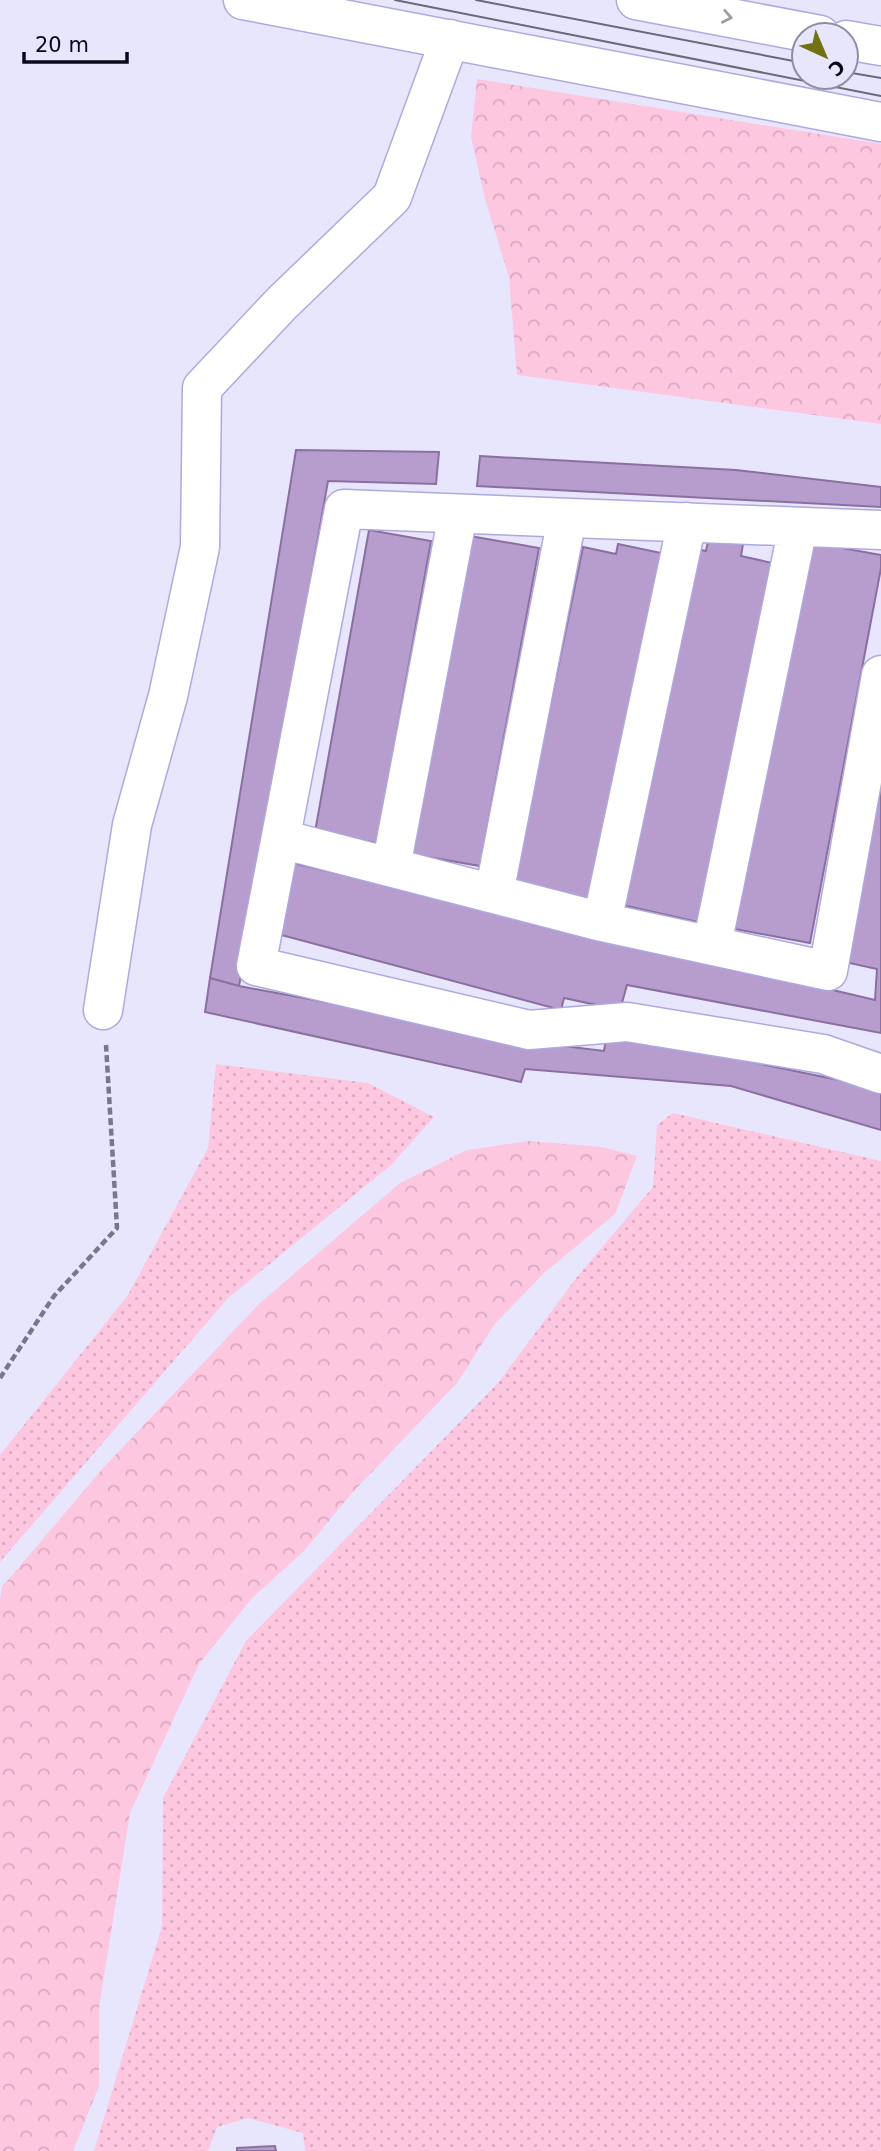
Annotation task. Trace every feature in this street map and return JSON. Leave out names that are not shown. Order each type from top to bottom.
[{"type":"street","points":[[243,0],[881,122]]},
{"type":"street","points":[[636,0],[790,29]]},
{"type":"street","points":[[103,1010],[132,825],[168,696],[200,547],[202,388],[281,304],[392,197],[450,39]]},
{"type":"street","points":[[860,43],[881,47]]},
{"type":"street","points":[[881,530],[344,509],[256,966],[529,1030],[627,1022],[823,1054],[881,1074]]},
{"type":"street","points":[[391,867],[458,514]]},
{"type":"street","points":[[494,894],[567,518]]},
{"type":"street","points":[[602,922],[687,522]]},
{"type":"street","points":[[712,946],[798,527]]},
{"type":"street","points":[[281,839],[602,922],[828,971],[881,675]]},
{"type":"path","points":[[0,1378],[54,1296],[117,1228],[103,1010]]},
{"type":"green space","points":[[477,79],[881,144],[881,424],[517,375],[509,277],[485,199],[471,137]]},
{"type":"green space","points":[[216,1064],[368,1083],[434,1117],[391,1165],[228,1298],[0,1562],[0,1455],[128,1295],[208,1148]]},
{"type":"green space","points":[[673,1113],[881,1161],[881,2151],[305,2151],[303,2133],[248,2118],[217,2127],[208,2151],[94,2151],[162,1926],[163,1798],[246,1641],[498,1383],[577,1277],[653,1187],[657,1125]]},
{"type":"green space","points":[[529,1141],[602,1147],[637,1156],[615,1214],[543,1274],[494,1325],[457,1383],[352,1493],[303,1552],[252,1598],[199,1664],[130,1813],[99,2008],[99,2086],[73,2151],[0,2151],[2,1587],[104,1467],[260,1303],[400,1183],[467,1150]]},
{"type":"building","points":[[296,450],[439,452],[436,484],[328,481],[239,986],[210,978]]},
{"type":"building","points":[[480,456],[736,470],[881,487],[881,507],[477,486]]},
{"type":"building","points":[[369,530],[431,541],[377,843],[315,832]]},
{"type":"building","points":[[470,536],[539,548],[480,866],[411,854]]},
{"type":"building","points":[[709,536],[743,544],[741,556],[777,564],[698,922],[618,904],[696,549],[706,551]]},
{"type":"building","points":[[809,542],[881,555],[881,568],[810,943],[735,929]]},
{"type":"building","points":[[618,544],[661,553],[589,901],[513,886],[583,547],[616,554]]},
{"type":"building","points":[[881,762],[881,1033],[627,985],[620,1010],[564,998],[561,1010],[274,933],[289,862],[875,1000],[877,969],[845,962]]},
{"type":"building","points":[[210,978],[239,986],[555,1045],[604,1051],[607,1032],[848,1082],[881,1093],[881,1130],[731,1086],[525,1069],[521,1082],[205,1012]]},
{"type":"building","points":[[275,2146],[276,2151],[237,2151],[237,2148]]},
{"type":"tram line","points":[[395,0],[881,96]]},
{"type":"tram line","points":[[476,0],[790,60]]},
{"type":"tram line","points":[[860,74],[881,78]]}]
